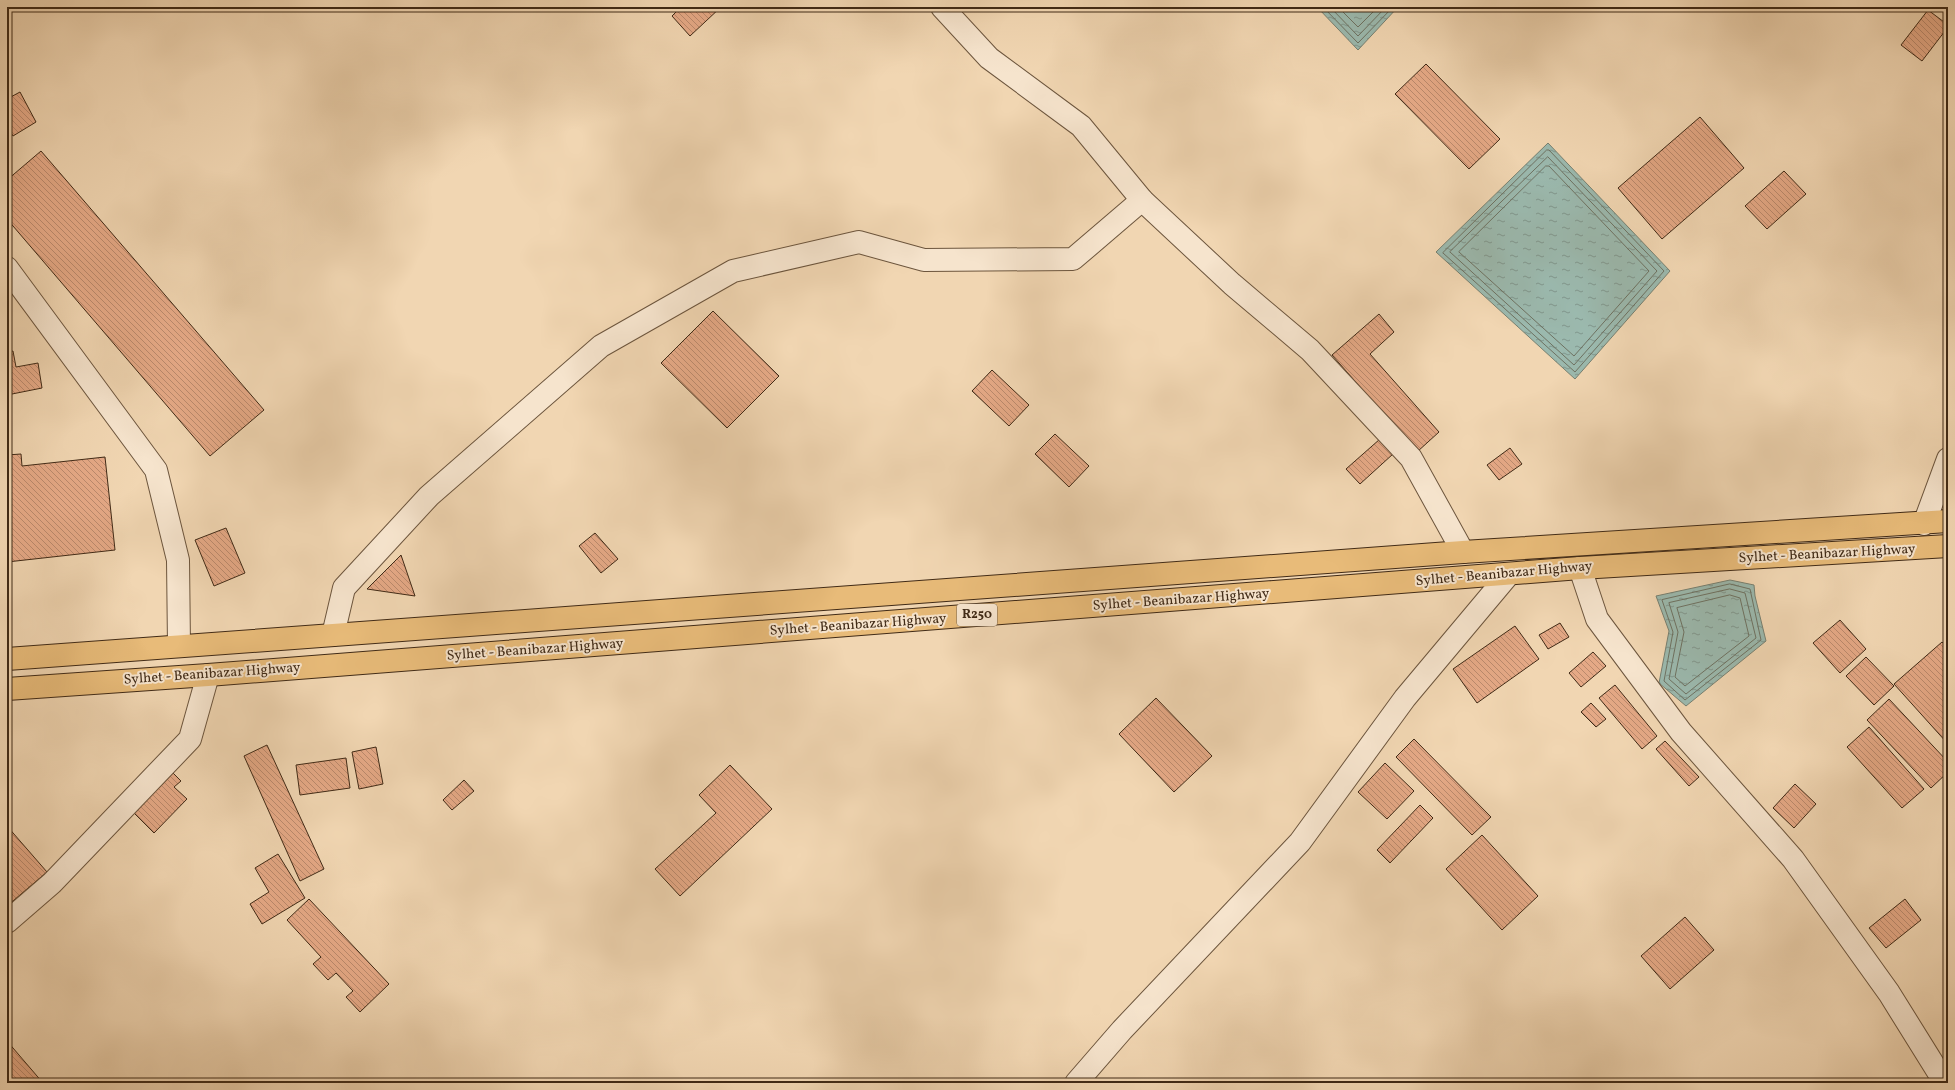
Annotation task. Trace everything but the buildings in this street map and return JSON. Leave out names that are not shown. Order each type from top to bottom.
[{"type":"main road","name":"Sylhet - Beanibazar Highway","points":[[7,659],[1463,552],[1924,524],[1948,521]]},
{"type":"main road","name":"Sylhet - Beanibazar Highway","points":[[7,689],[208,675],[1580,568],[1948,546]]},
{"type":"street","points":[[942,7],[989,58],[1081,126],[1142,200],[1232,284],[1310,350],[1412,458],[1463,552]]},
{"type":"street","points":[[333,635],[344,588],[429,496],[601,346],[733,271],[859,242],[924,260],[1073,259],[1142,200]]},
{"type":"street","points":[[7,268],[156,470],[178,560],[179,646]]},
{"type":"street","points":[[1924,524],[1948,459]]},
{"type":"street","points":[[1580,568],[1597,619],[1681,732],[1793,859],[1889,993],[1944,1083]]},
{"type":"street","points":[[1076,1083],[1122,1030],[1300,842],[1405,698],[1509,574]]},
{"type":"street","points":[[7,922],[52,883],[190,739],[208,675]]},
{"type":"water","points":[[1317,7],[1398,7],[1358,50]]},
{"type":"water","points":[[1548,143],[1670,271],[1575,379],[1436,252]]},
{"type":"water","points":[[1730,580],[1754,585],[1755,596],[1766,641],[1686,706],[1659,683],[1669,631],[1656,596]]}]
